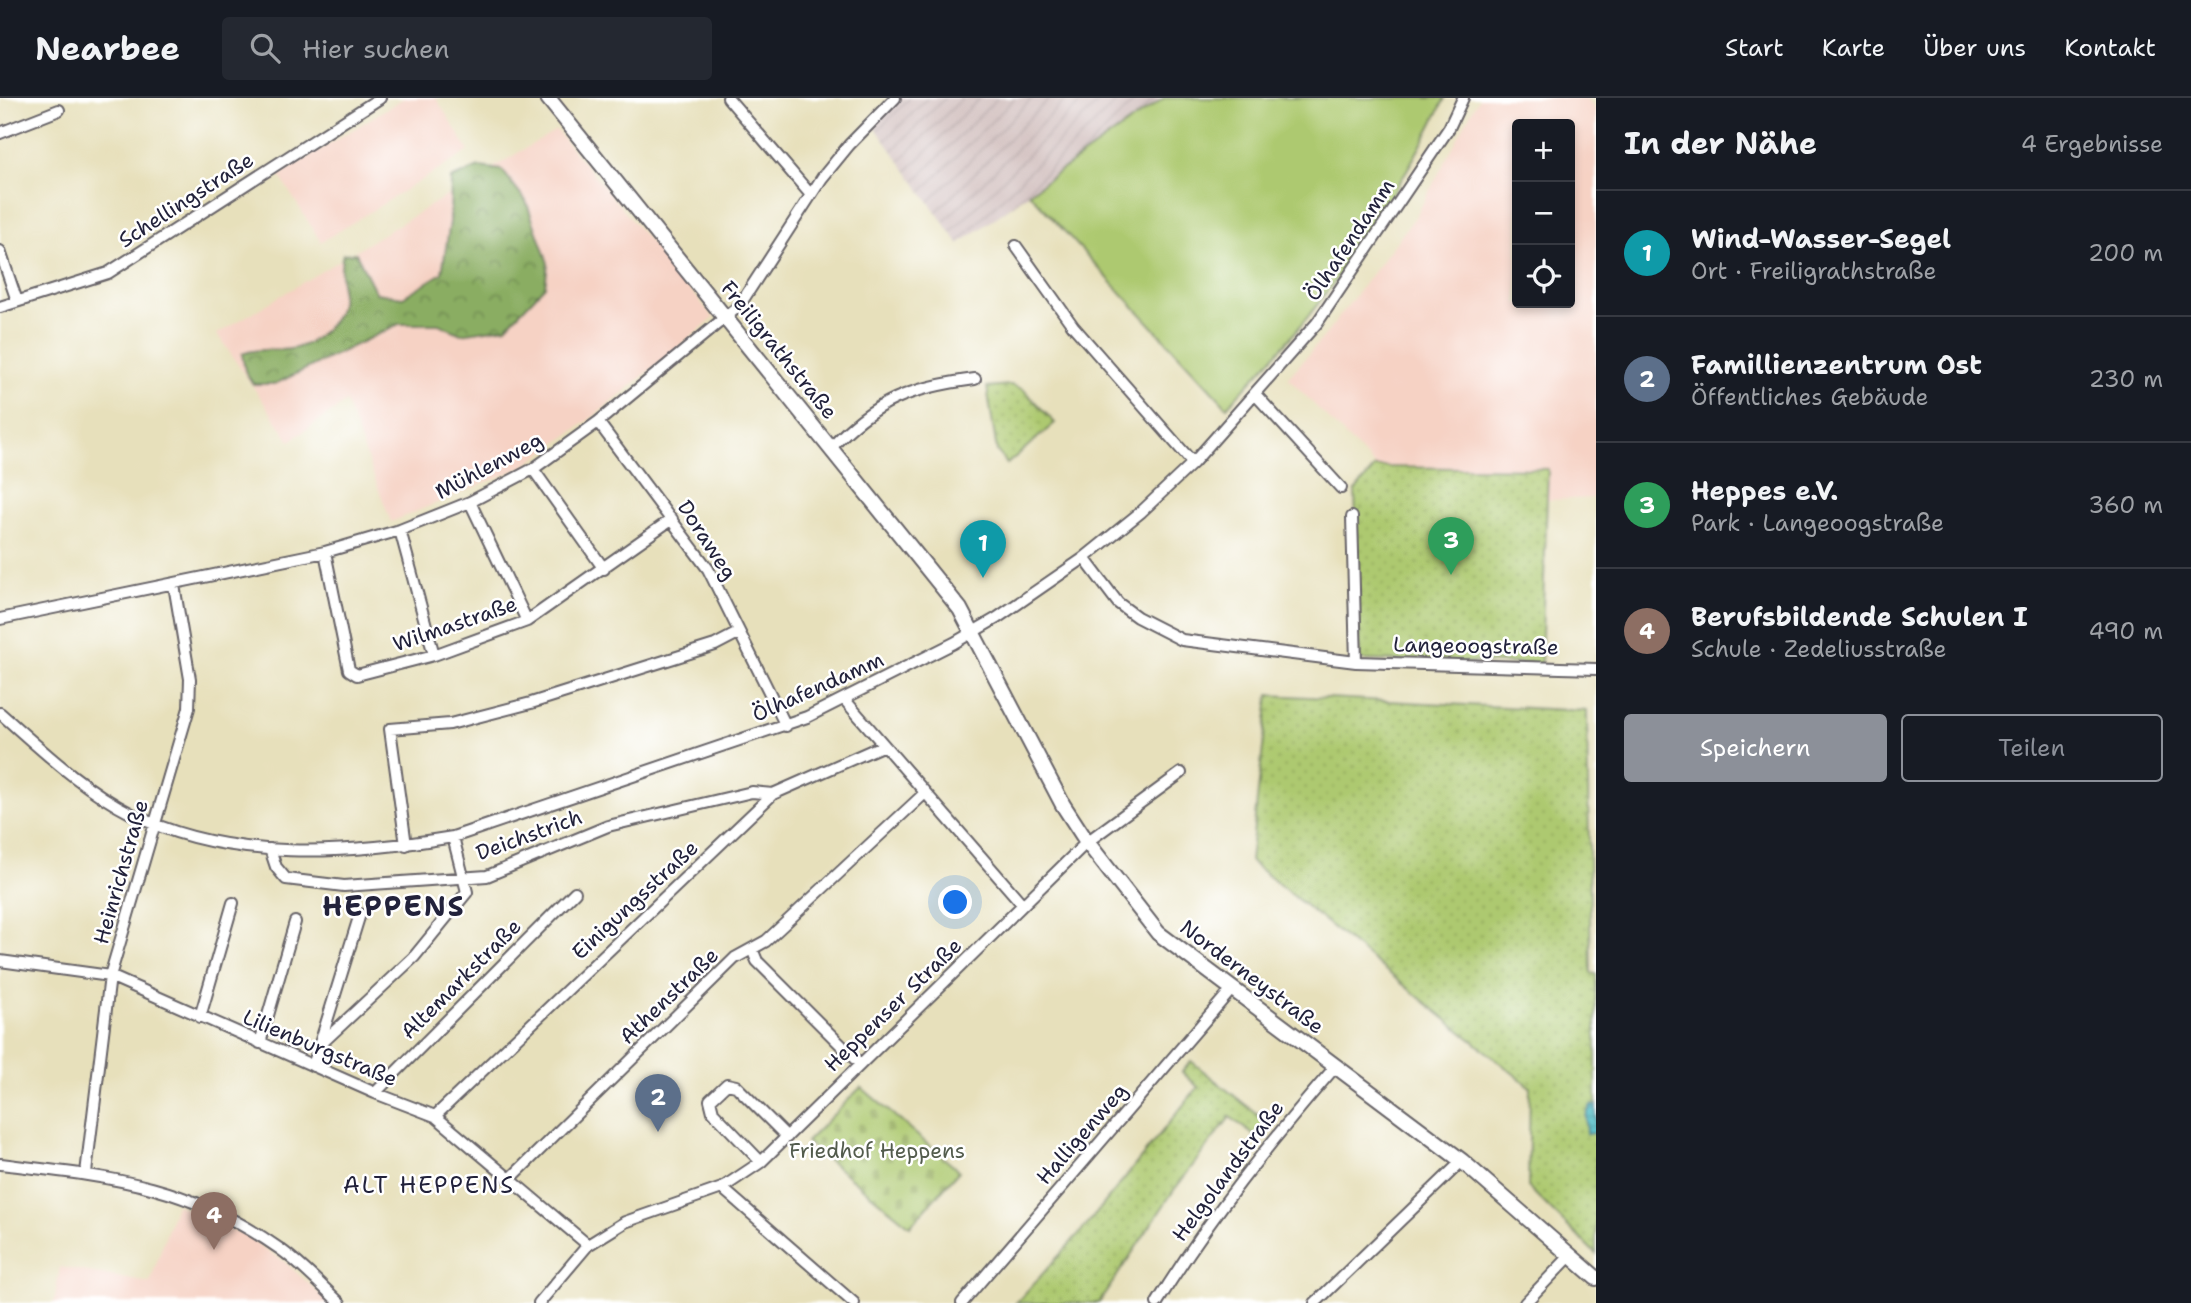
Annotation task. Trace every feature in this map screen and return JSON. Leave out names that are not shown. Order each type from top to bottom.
[{"type":"street","name":"Schellingstraße","points":[[0,307],[108,273],[380,98]]},
{"type":"street","name":"Freiligrathstraße","points":[[548,98],[831,448],[974,631]]},
{"type":"street","points":[[728,98],[811,195]]},
{"type":"street","name":"Mühlenweg","points":[[0,619],[325,552],[400,530],[470,502],[533,469],[598,422],[738,306],[811,195],[849,145],[895,98]]},
{"type":"street","name":"Ölhafendamm","points":[[0,713],[94,791],[132,814],[156,824],[230,844],[270,849],[407,845],[453,837],[786,726],[974,631],[1084,558],[1141,512],[1193,463],[1317,324],[1449,128],[1463,98]]},
{"type":"street","points":[[0,133],[59,110]]},
{"type":"street","points":[[1016,246],[1073,326],[1193,463]]},
{"type":"street","points":[[0,251],[17,301]]},
{"type":"street","points":[[831,448],[853,425],[879,405],[928,385],[975,379]]},
{"type":"street","points":[[1255,394],[1341,488]]},
{"type":"street","name":"Doraweg","points":[[598,422],[708,569],[786,726]]},
{"type":"street","points":[[533,469],[604,569]]},
{"type":"street","points":[[470,502],[527,621]]},
{"type":"street","points":[[1352,517],[1356,662]]},
{"type":"street","name":"Wilmastraße","points":[[325,552],[349,670],[357,675],[434,655],[527,621],[672,519]]},
{"type":"street","points":[[400,530],[434,655]]},
{"type":"street","name":"Langeoogstraße","points":[[1084,558],[1118,603],[1137,617],[1182,639],[1356,662],[1596,669]]},
{"type":"street","name":"Heinrichstraße","points":[[86,1173],[110,976],[189,708],[190,679],[174,584]]},
{"type":"street","name":"Norderneystraße","points":[[974,631],[1040,764],[1087,842],[1158,933],[1462,1161],[1596,1278]]},
{"type":"street","points":[[407,845],[390,729],[450,724],[531,703],[715,645],[738,633]]},
{"type":"street","points":[[844,699],[1023,905]]},
{"type":"street","name":"Einigungsstraße","points":[[435,1116],[774,794],[884,745]]},
{"type":"street","name":"Heppenser Straße","points":[[539,1303],[588,1245],[625,1222],[723,1188],[761,1162],[1087,842],[1181,773]]},
{"type":"street","name":"Deichstrich","points":[[270,849],[276,867],[286,879],[344,886],[487,876],[608,826],[752,792],[774,794]]},
{"type":"street","name":"Athenstraße","points":[[510,1179],[735,958],[766,941],[925,793]]},
{"type":"street","points":[[322,1043],[414,957],[467,892],[453,837]]},
{"type":"street","name":"Altemarkstraße","points":[[375,1093],[575,892]]},
{"type":"street","points":[[200,1017],[233,903]]},
{"type":"street","points":[[313,1066],[360,914]]},
{"type":"street","points":[[260,1043],[295,922]]},
{"type":"street","points":[[752,949],[757,961],[860,1064]]},
{"type":"street","name":"Lilienburgstraße","points":[[0,961],[110,976],[375,1093],[435,1116],[588,1245]]},
{"type":"street","name":"Halligenweg","points":[[961,1303],[1232,989]]},
{"type":"street","name":"Helgolandstraße","points":[[1157,1303],[1212,1218],[1269,1142],[1335,1067]]},
{"type":"street","points":[[761,1162],[713,1112],[710,1100],[727,1084],[736,1086],[787,1137]]},
{"type":"street","points":[[1315,1303],[1462,1161]]},
{"type":"street","points":[[0,1164],[86,1173],[156,1186],[195,1200],[281,1249],[340,1303]]},
{"type":"street","points":[[723,1188],[853,1303]]},
{"type":"street","points":[[1525,1303],[1571,1255]]},
{"type":"shaded area","points":[[404,98],[436,98],[469,151],[321,242],[279,175]]},
{"type":"shaded area","points":[[897,98],[1162,98],[959,244],[870,120]]},
{"type":"shaded area","points":[[1479,98],[1586,98],[1596,111],[1596,498],[1547,500],[1548,468],[1375,466],[1288,378],[1327,333],[1416,216]]},
{"type":"shaded area","points":[[556,130],[714,318],[593,417],[523,467],[391,522],[346,402],[290,441],[217,334]]},
{"type":"shaded area","points":[[176,1204],[248,1237],[286,1263],[330,1303],[54,1303],[60,1267],[150,1283]]},
{"type":"green space","points":[[1164,98],[1445,98],[1380,215],[1322,299],[1227,407],[1029,193]]},
{"type":"green space","points":[[479,167],[502,170],[526,201],[548,263],[545,286],[506,327],[461,334],[439,324],[399,324],[275,384],[253,384],[245,371],[242,354],[257,350],[296,348],[317,337],[335,317],[341,303],[343,254],[356,253],[376,293],[403,297],[442,273],[450,222],[451,179]]},
{"type":"green space","points":[[1011,385],[1023,389],[1055,423],[1007,464],[997,451],[987,387]]},
{"type":"green space","points":[[1375,467],[1548,469],[1541,664],[1360,660],[1355,491]]},
{"type":"green space","points":[[1269,695],[1587,711],[1591,973],[1596,974],[1596,1254],[1528,1187],[1530,1087],[1250,861]]},
{"type":"green space","points":[[1191,1061],[1268,1123],[1256,1137],[1230,1117],[1174,1190],[1099,1303],[1016,1303],[1086,1226],[1198,1087],[1182,1072]]},
{"type":"green space","name":"Friedhof Heppens","points":[[861,1087],[959,1171],[910,1226],[806,1142]]},
{"type":"water","points":[[1591,1105],[1596,1106],[1596,1133],[1587,1134],[1586,1116]]},
{"type":"place","name":"Heppes e.V.","points":[[1451,575]]},
{"type":"place","name":"Wind-Wasser-Segel","points":[[983,578]]},
{"type":"place","name":"Famillienzentrum Ost","points":[[658,1132]]},
{"type":"place","name":"Berufsbildende Schulen I","points":[[214,1250]]},
{"type":"district","name":"HEPPENS","points":[[394,906]]},
{"type":"district","name":"ALT HEPPENS","points":[[429,1185]]}]
